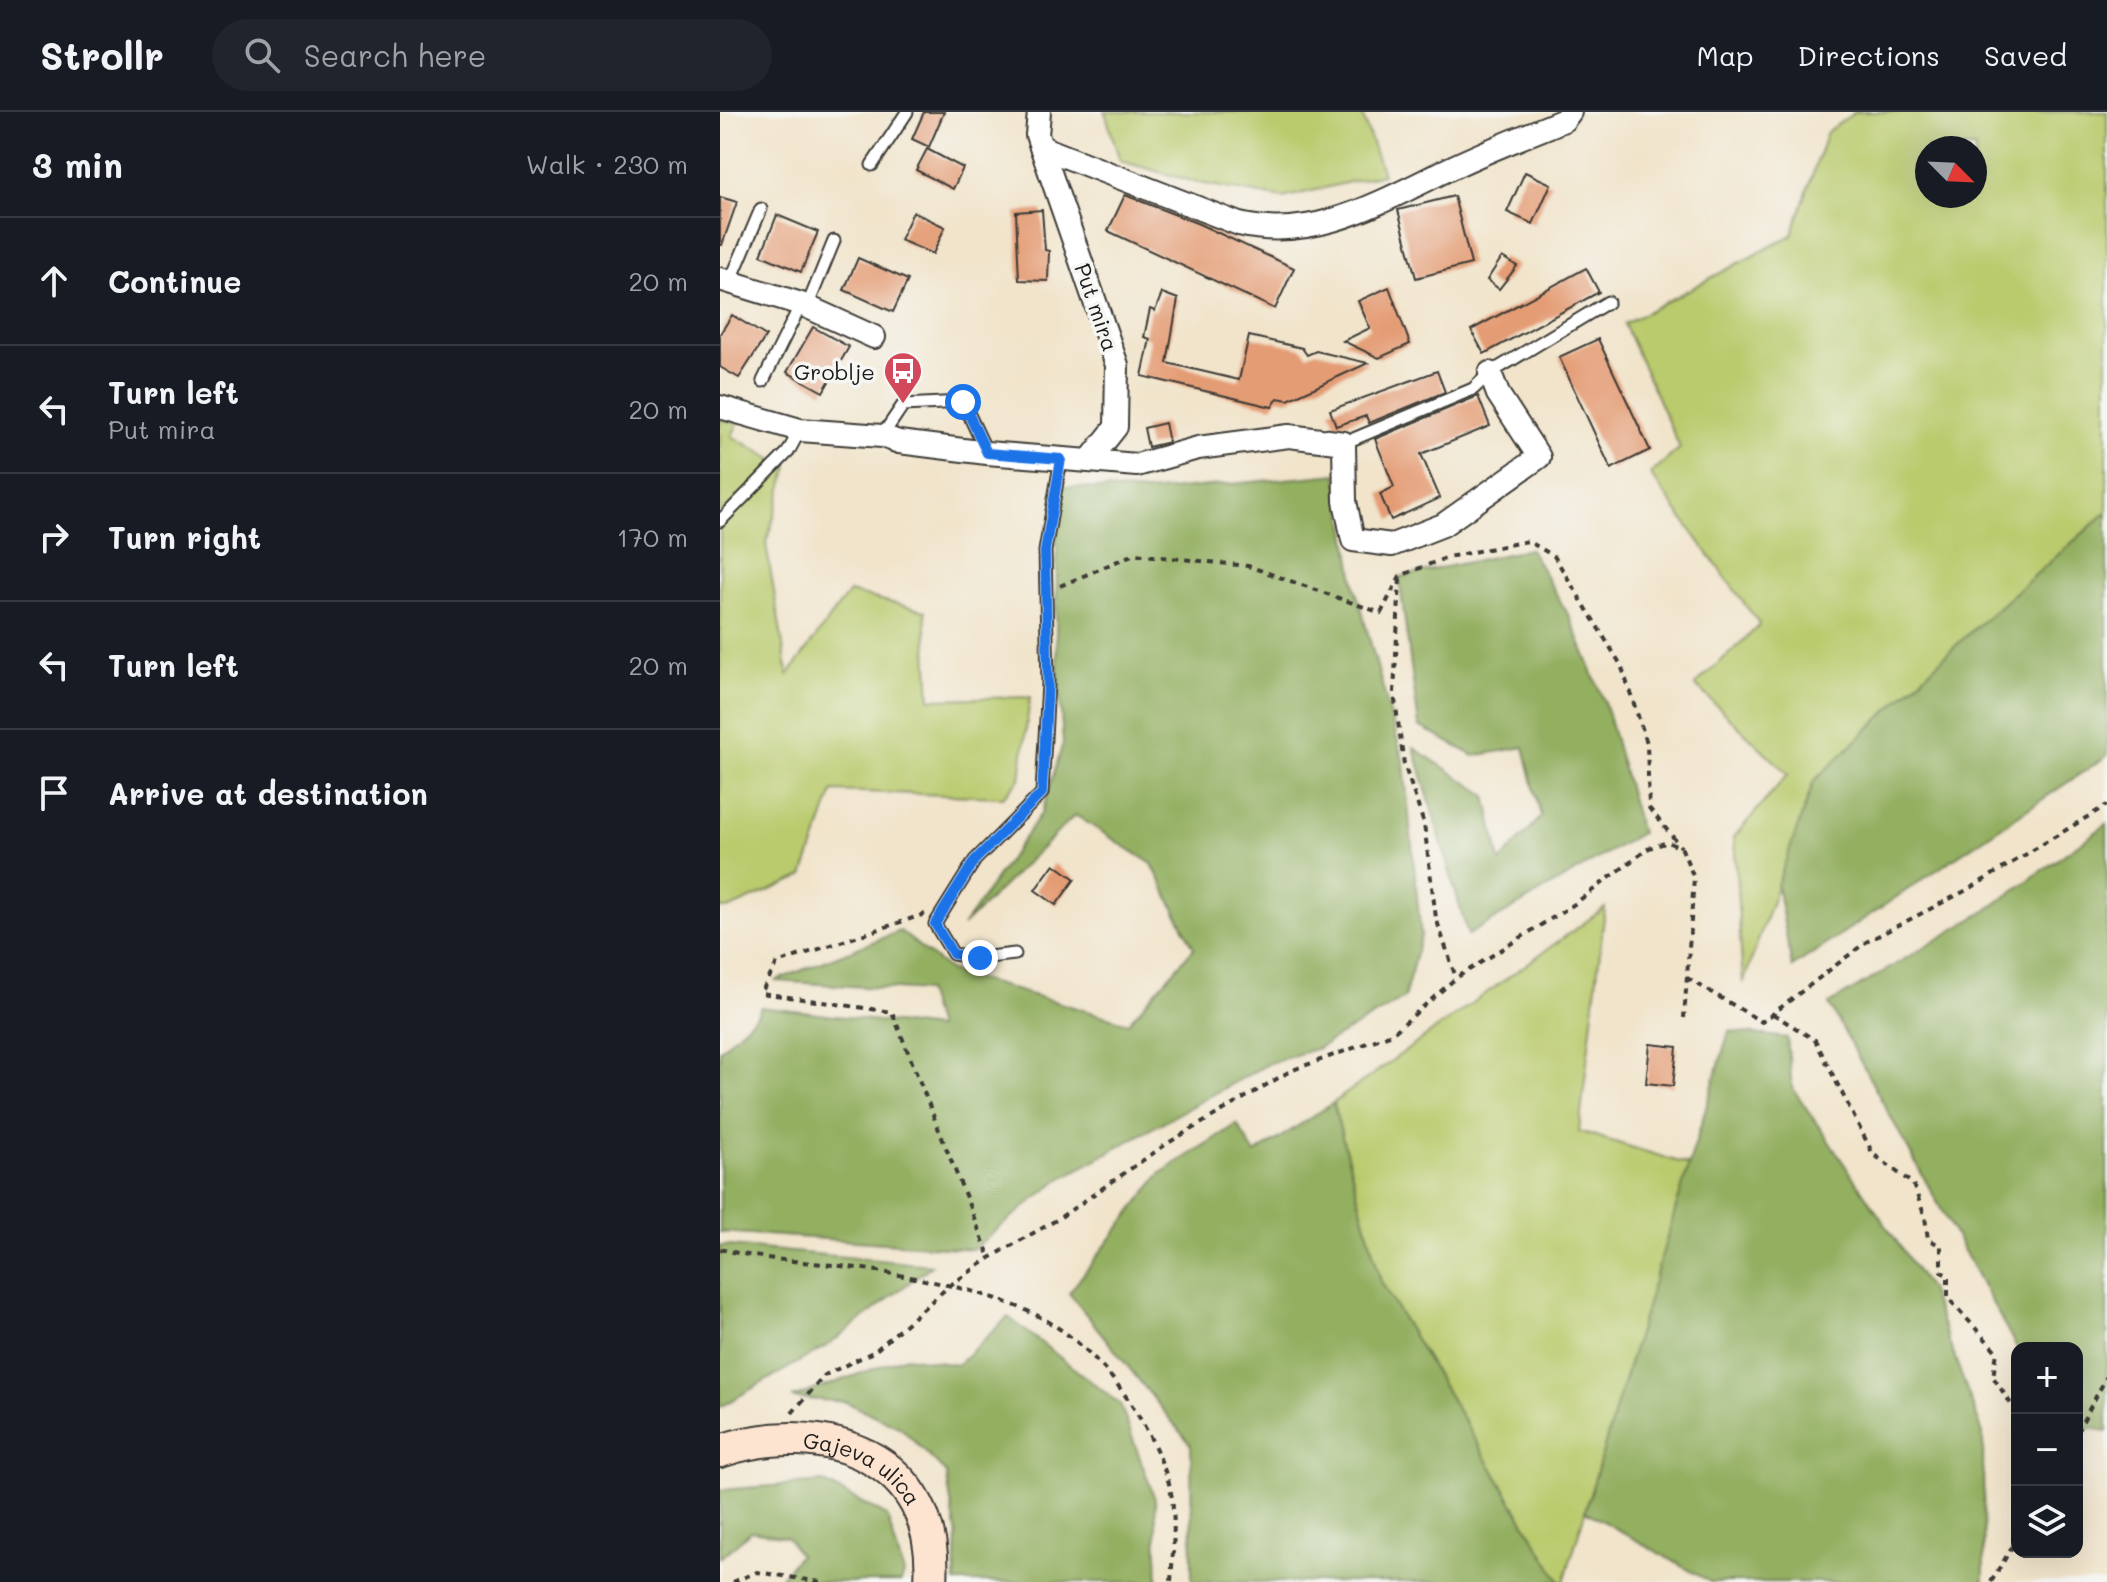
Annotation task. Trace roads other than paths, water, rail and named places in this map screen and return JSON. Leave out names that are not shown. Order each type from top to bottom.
[{"type":"main road","name":"Gajeva ulica","points":[[720,1451],[767,1442],[815,1440],[847,1446],[880,1461],[909,1488],[927,1525],[932,1558],[931,1582]]},
{"type":"street","name":"Put mira","points":[[1039,112],[1037,135],[1117,365],[1116,427],[1089,461]]},
{"type":"street","points":[[1041,147],[1239,224],[1268,231],[1350,217],[1458,164],[1564,120],[1570,112]]},
{"type":"street","points":[[725,280],[804,305],[874,337]]},
{"type":"street","points":[[720,407],[800,430],[882,436],[899,442],[995,453],[1137,465],[1198,448],[1289,436],[1344,443],[1345,501],[1353,540],[1392,545],[1443,525],[1539,457],[1498,394],[1490,373]]},
{"type":"lane","points":[[872,165],[907,112]]},
{"type":"lane","points":[[725,280],[761,209]]},
{"type":"lane","points":[[763,381],[834,241]]},
{"type":"lane","points":[[1344,443],[1473,389],[1490,373],[1608,302]]},
{"type":"lane","points":[[882,436],[903,405],[963,402],[995,453]]},
{"type":"lane","points":[[720,521],[788,452],[800,430]]},
{"type":"lane","points":[[1015,954],[980,958],[953,954],[935,924],[975,860],[1042,793],[1048,683],[1045,551],[1061,459]]},
{"type":"place","name":"Groblje","points":[[903,405]]}]
